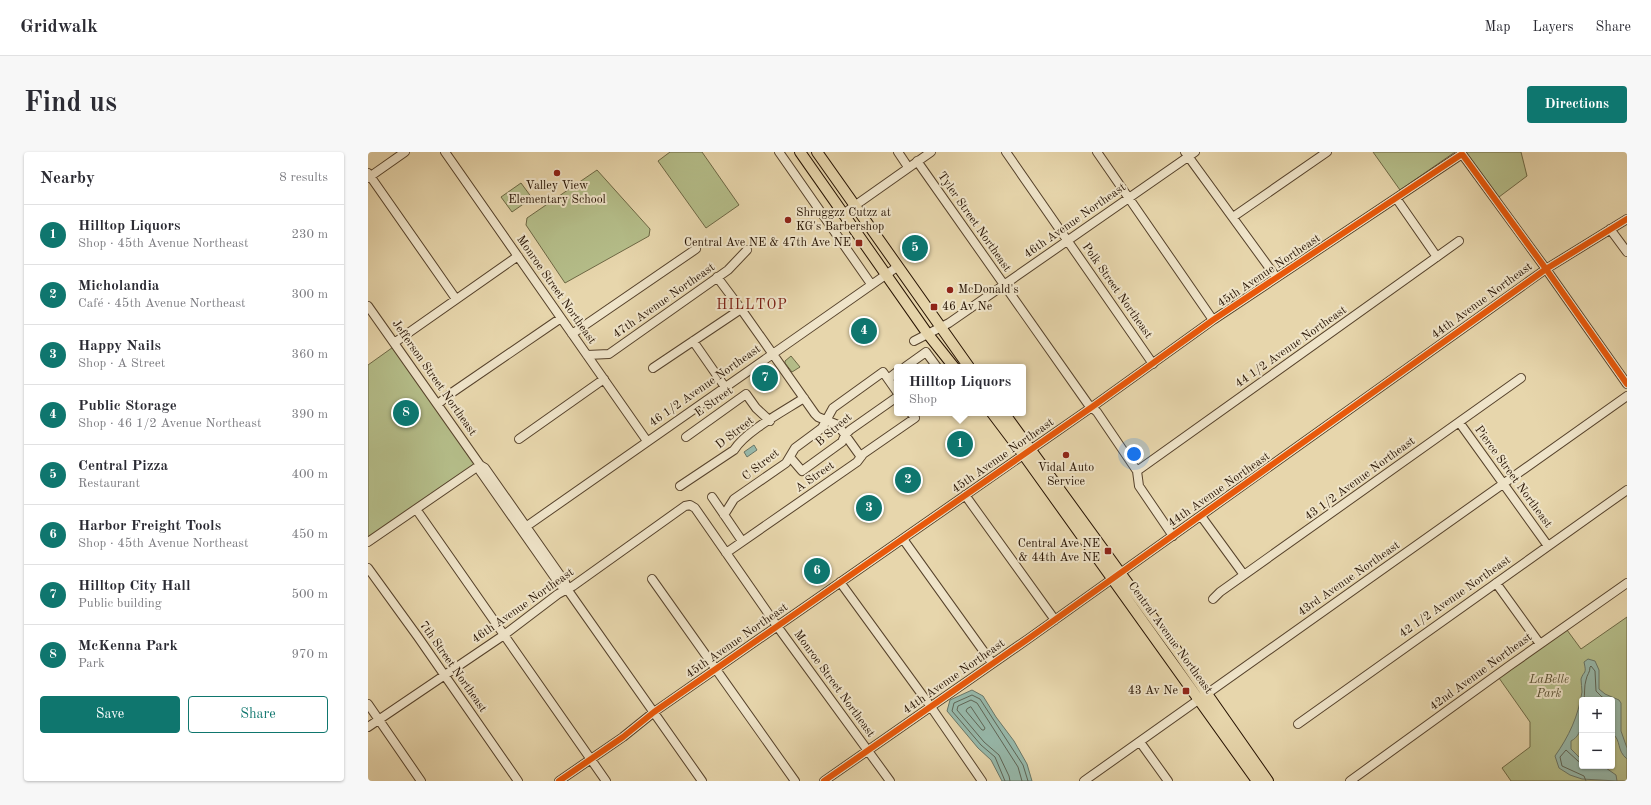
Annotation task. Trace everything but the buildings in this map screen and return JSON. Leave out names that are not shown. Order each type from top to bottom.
[{"type":"main road","points":[[800,152],[927,333],[952,364]]},
{"type":"main road","points":[[816,152],[967,364]]},
{"type":"main road","name":"Central Avenue Northeast","points":[[995,416],[1027,451],[1121,573],[1257,781]]},
{"type":"main road","name":"Central Avenue Northeast","points":[[1006,416],[1027,451],[1112,579],[1268,781]]},
{"type":"street","points":[[405,152],[369,176],[456,299]]},
{"type":"street","name":"Monroe Street Northeast","points":[[445,152],[647,441]]},
{"type":"street","points":[[779,152],[871,284]]},
{"type":"street","points":[[898,152],[908,167]]},
{"type":"street","points":[[843,214],[931,152]]},
{"type":"street","name":"Polk Street Northeast","points":[[1006,152],[1153,364]]},
{"type":"street","points":[[1097,152],[1213,320]]},
{"type":"street","points":[[1233,217],[1327,152]]},
{"type":"street","points":[[1189,154],[1276,277]]},
{"type":"street","name":"46th Avenue Northeast","points":[[914,341],[949,323],[1129,198],[1189,154]]},
{"type":"street","name":"45th Avenue Northeast","points":[[559,781],[623,737],[654,712],[1092,407],[1213,320],[1462,154],[1546,269]]},
{"type":"street","name":"Tyler Street Northeast","points":[[917,161],[1088,404],[1097,412],[1137,471]]},
{"type":"street","points":[[1396,198],[1437,257]]},
{"type":"street","name":"44th Avenue Northeast","points":[[824,781],[1055,620],[1546,269],[1627,219]]},
{"type":"street","points":[[1610,230],[1627,252]]},
{"type":"street","name":"44 1/2 Avenue Northeast","points":[[1137,471],[1459,241]]},
{"type":"street","points":[[572,334],[696,249]]},
{"type":"street","name":"47th Avenue Northeast","points":[[587,355],[609,354],[728,270],[747,250]]},
{"type":"street","points":[[394,343],[518,256]]},
{"type":"street","name":"46 1/2 Avenue Northeast","points":[[527,526],[897,267]]},
{"type":"street","points":[[1546,269],[1627,384]]},
{"type":"street","points":[[718,277],[818,417],[838,425],[861,457]]},
{"type":"street","name":"Jefferson Street Northeast","points":[[368,306],[480,465],[485,468],[527,526],[565,582],[567,589],[702,781]]},
{"type":"street","points":[[653,368],[741,308]]},
{"type":"street","points":[[438,404],[450,394],[561,318]]},
{"type":"street","points":[[693,341],[725,387]]},
{"type":"street","points":[[909,364],[926,352],[936,364]]},
{"type":"street","name":"C Street","points":[[724,515],[734,499],[786,464],[795,448],[822,428],[833,408],[883,372],[888,379]]},
{"type":"street","points":[[894,374],[888,379],[894,388]]},
{"type":"street","name":"43 1/2 Avenue Northeast","points":[[1213,599],[1220,592],[1521,378]]},
{"type":"street","points":[[519,439],[604,379]]},
{"type":"street","name":"E Street","points":[[686,436],[746,394],[756,408],[770,421]]},
{"type":"street","name":"43rd Avenue Northeast","points":[[1084,781],[1627,396]]},
{"type":"street","name":"D Street","points":[[680,486],[734,450],[748,435],[804,398]]},
{"type":"street","name":"B Street","points":[[790,457],[802,471],[842,442],[850,430],[894,399]]},
{"type":"street","name":"A Street","points":[[726,553],[857,462],[861,457],[913,416]]},
{"type":"street","name":"Pierce Street Northeast","points":[[1459,422],[1502,484],[1548,546]]},
{"type":"street","points":[[368,542],[480,465]]},
{"type":"street","name":"Jefferson Street Northeast","points":[[480,465],[480,471],[521,530],[560,585],[567,589]]},
{"type":"street","points":[[1137,471],[1139,486],[1173,536]]},
{"type":"street","name":"42 1/2 Avenue Northeast","points":[[1298,724],[1627,490]]},
{"type":"street","points":[[965,495],[1055,620]]},
{"type":"street","points":[[712,497],[742,541]]},
{"type":"street","name":"Monroe Street Northeast","points":[[690,505],[695,508],[777,626],[890,781]]},
{"type":"street","name":"46th Avenue Northeast","points":[[368,727],[504,635],[558,594],[685,506],[690,505]]},
{"type":"street","points":[[416,509],[606,781]]},
{"type":"street","points":[[1201,516],[1244,575]]},
{"type":"street","points":[[903,539],[992,663]]},
{"type":"street","name":"7th Street Northeast","points":[[368,568],[518,781]]},
{"type":"street","points":[[652,579],[795,781]]},
{"type":"street","points":[[840,582],[931,707],[982,781]]},
{"type":"street","points":[[1496,583],[1540,644]]},
{"type":"street","name":"42nd Avenue Northeast","points":[[1350,781],[1627,583]]},
{"type":"street","points":[[368,704],[421,781]]},
{"type":"street","points":[[1140,742],[1168,781]]},
{"type":"green space","points":[[670,152],[702,152],[739,205],[706,228],[658,161]]},
{"type":"green space","points":[[1373,152],[1455,152],[1400,190]]},
{"type":"green space","points":[[1466,152],[1521,152],[1527,176],[1499,197]]},
{"type":"green space","points":[[597,170],[650,229],[649,236],[565,283],[526,225],[527,218]]},
{"type":"green space","points":[[521,183],[532,198],[512,212],[501,197]]},
{"type":"green space","points":[[396,345],[480,462],[368,538],[368,365]]},
{"type":"green space","points":[[791,356],[800,367],[792,372],[785,363],[785,361]]},
{"type":"green space","name":"LaBelle Park","points":[[1627,617],[1627,781],[1511,781],[1502,768],[1530,747],[1530,722],[1499,678],[1567,630],[1581,649]]},
{"type":"water","points":[[754,445],[757,450],[747,457],[744,452]]},
{"type":"water","points":[[1588,659],[1595,661],[1599,670],[1599,689],[1612,697],[1581,697],[1581,679],[1585,671],[1584,662]]},
{"type":"water","points":[[972,690],[983,696],[996,717],[1014,741],[1027,764],[1032,781],[1002,781],[991,760],[978,748],[947,711],[950,700]]},
{"type":"water","points":[[1615,698],[1621,703],[1621,731],[1627,748],[1627,759],[1621,752],[1615,736]]},
{"type":"water","points":[[1579,704],[1579,734],[1571,741],[1571,749],[1579,757],[1579,769],[1607,769],[1616,775],[1617,781],[1582,779],[1570,775],[1559,768],[1555,756],[1569,734]]},
{"type":"cycle path","points":[[559,781],[623,737],[654,712],[1092,407],[1213,320],[1462,154],[1546,269],[1627,384]]},
{"type":"cycle path","points":[[824,781],[1028,639],[1546,269],[1627,219]]},
{"type":"place","name":"Valley View Elementary School","points":[[557,173]]},
{"type":"place","name":"Shruggzz Cutzz at KG's Barbershop","points":[[788,220]]},
{"type":"place","name":"Central Ave NE & 47th Ave NE","points":[[859,243]]},
{"type":"place","name":"Central Pizza","points":[[915,248]]},
{"type":"place","name":"McDonald's","points":[[950,290]]},
{"type":"place","name":"46 Av Ne","points":[[934,307]]},
{"type":"place","name":"Public Storage","points":[[864,331]]},
{"type":"place","name":"Hilltop City Hall","points":[[765,378]]},
{"type":"place","name":"McKenna Park","points":[[406,413]]},
{"type":"place","name":"Hilltop Liquors","points":[[960,444]]},
{"type":"place","name":"Vidal Auto Service","points":[[1066,455]]},
{"type":"place","name":"Micholandia","points":[[908,480]]},
{"type":"place","name":"Happy Nails","points":[[869,508]]},
{"type":"place","name":"Central Ave NE & 44th Ave NE","points":[[1108,551]]},
{"type":"place","name":"Harbor Freight Tools","points":[[817,571]]},
{"type":"place","name":"43 Av Ne","points":[[1186,691]]},
{"type":"district","name":"HILLTOP","points":[[752,305]]}]
